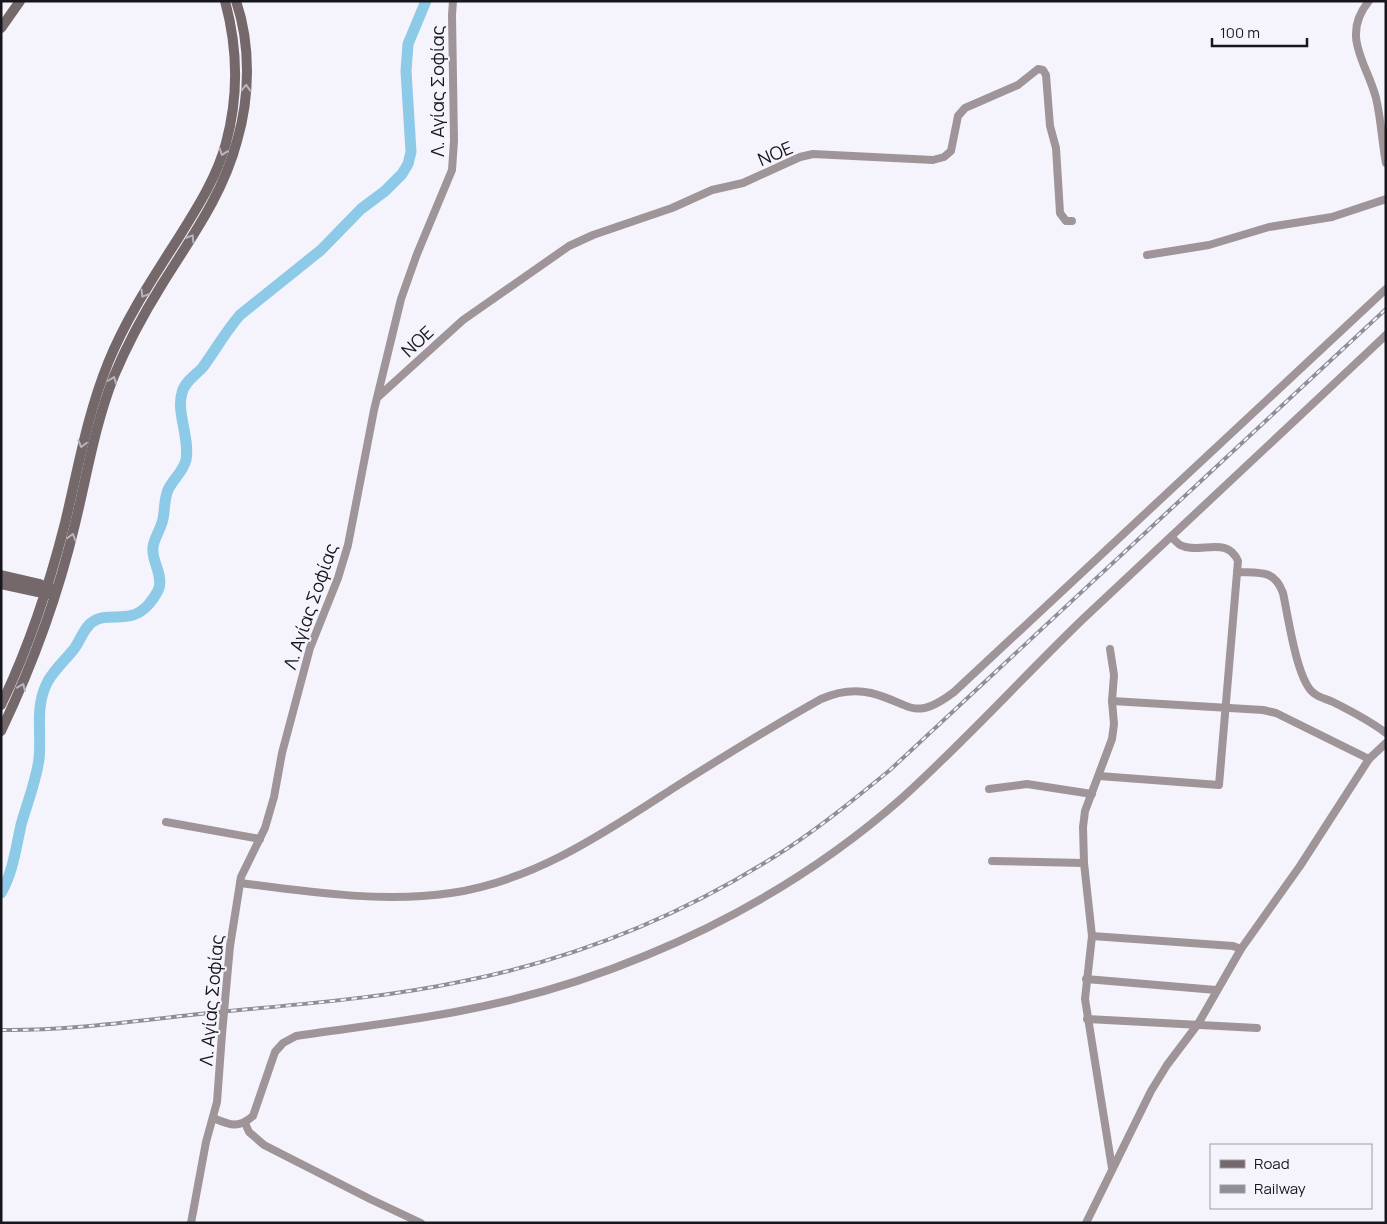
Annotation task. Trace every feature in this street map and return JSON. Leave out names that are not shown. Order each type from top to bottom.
[{"type":"street","points":[[1,28],[20,1]]},
{"type":"street","points":[[1,705],[39,613],[53,568],[85,433],[108,362],[137,305],[204,196],[225,146],[234,102],[236,74],[234,40],[225,1]]},
{"type":"street","points":[[1,731],[26,677],[54,602],[75,524],[96,433],[114,378],[139,324],[213,203],[233,154],[243,118],[246,76],[245,45],[236,1]]},
{"type":"street","name":"Λ. Αγίας Σοφίας","points":[[192,1223],[206,1142],[217,1102],[230,946],[241,877],[265,828],[274,797],[282,753],[310,648],[338,578],[348,545],[374,410],[401,299],[417,254],[452,170],[454,141],[453,1]]},
{"type":"street","points":[[1369,1],[1356,24],[1356,39],[1358,53],[1376,98],[1386,163]]},
{"type":"street","name":"NOE","points":[[378,397],[463,320],[570,246],[592,235],[672,208],[712,190],[743,183],[813,154],[904,160],[939,159],[951,151],[958,116],[965,108],[1018,85],[1038,69],[1043,70],[1046,75],[1050,126],[1056,148],[1060,213],[1066,221],[1072,221]]},
{"type":"street","points":[[1147,256],[1209,245],[1269,228],[1332,217],[1386,199]]},
{"type":"street","points":[[240,883],[383,897],[432,895],[474,888],[515,876],[555,860],[605,832],[807,706],[827,696],[858,691],[880,696],[918,709],[941,702],[954,692],[1386,289]]},
{"type":"street","points":[[213,1118],[235,1125],[245,1123],[253,1116],[275,1052],[283,1042],[296,1036],[457,1012],[529,995],[585,979],[648,955],[737,913],[813,867],[854,837],[924,778],[1082,620],[1386,335]]},
{"type":"street","points":[[1099,776],[1219,785],[1224,708],[1238,561],[1235,554],[1226,549],[1212,546],[1192,548],[1180,545],[1171,537]]},
{"type":"street","points":[[1,584],[26,585],[53,568]]},
{"type":"street","points":[[1238,572],[1267,574],[1279,583],[1283,593],[1302,678],[1309,689],[1315,695],[1357,715],[1386,733]]},
{"type":"street","points":[[1,575],[38,592],[59,584]]},
{"type":"street","points":[[26,585],[36,602],[39,613]]},
{"type":"street","points":[[46,590],[54,602]]},
{"type":"street","points":[[1110,649],[1114,675],[1112,701],[1114,724],[1112,739],[1085,811],[1083,827],[1084,863],[1092,936],[1085,1000],[1112,1168]]},
{"type":"street","points":[[1112,701],[1276,713],[1369,758]]},
{"type":"street","points":[[1086,1223],[1151,1091],[1167,1065],[1198,1024],[1241,949],[1300,866],[1369,758],[1386,743]]},
{"type":"street","points":[[990,789],[1027,784],[1092,794]]},
{"type":"street","points":[[166,822],[260,839]]},
{"type":"street","points":[[992,861],[1084,863]]},
{"type":"street","points":[[1092,936],[1233,946],[1241,949]]},
{"type":"street","points":[[1086,979],[1216,990]]},
{"type":"street","points":[[1088,1019],[1257,1028]]},
{"type":"street","points":[[245,1123],[249,1132],[264,1145],[421,1223]]},
{"type":"waterway","points":[[1,893],[11,868],[21,825],[36,776],[40,749],[39,720],[41,700],[48,681],[74,649],[91,623],[105,617],[134,615],[142,611],[159,588],[160,583],[153,547],[162,523],[168,490],[183,468],[186,460],[187,452],[181,408],[182,393],[185,385],[203,367],[240,315],[321,250],[361,209],[385,191],[402,174],[408,164],[411,152],[406,71],[408,44],[426,1]]},
{"type":"railway","points":[[1,1030],[56,1029],[110,1024],[342,1000],[434,987],[507,971],[591,946],[632,930],[712,893],[788,848],[890,770],[1386,309]]}]
